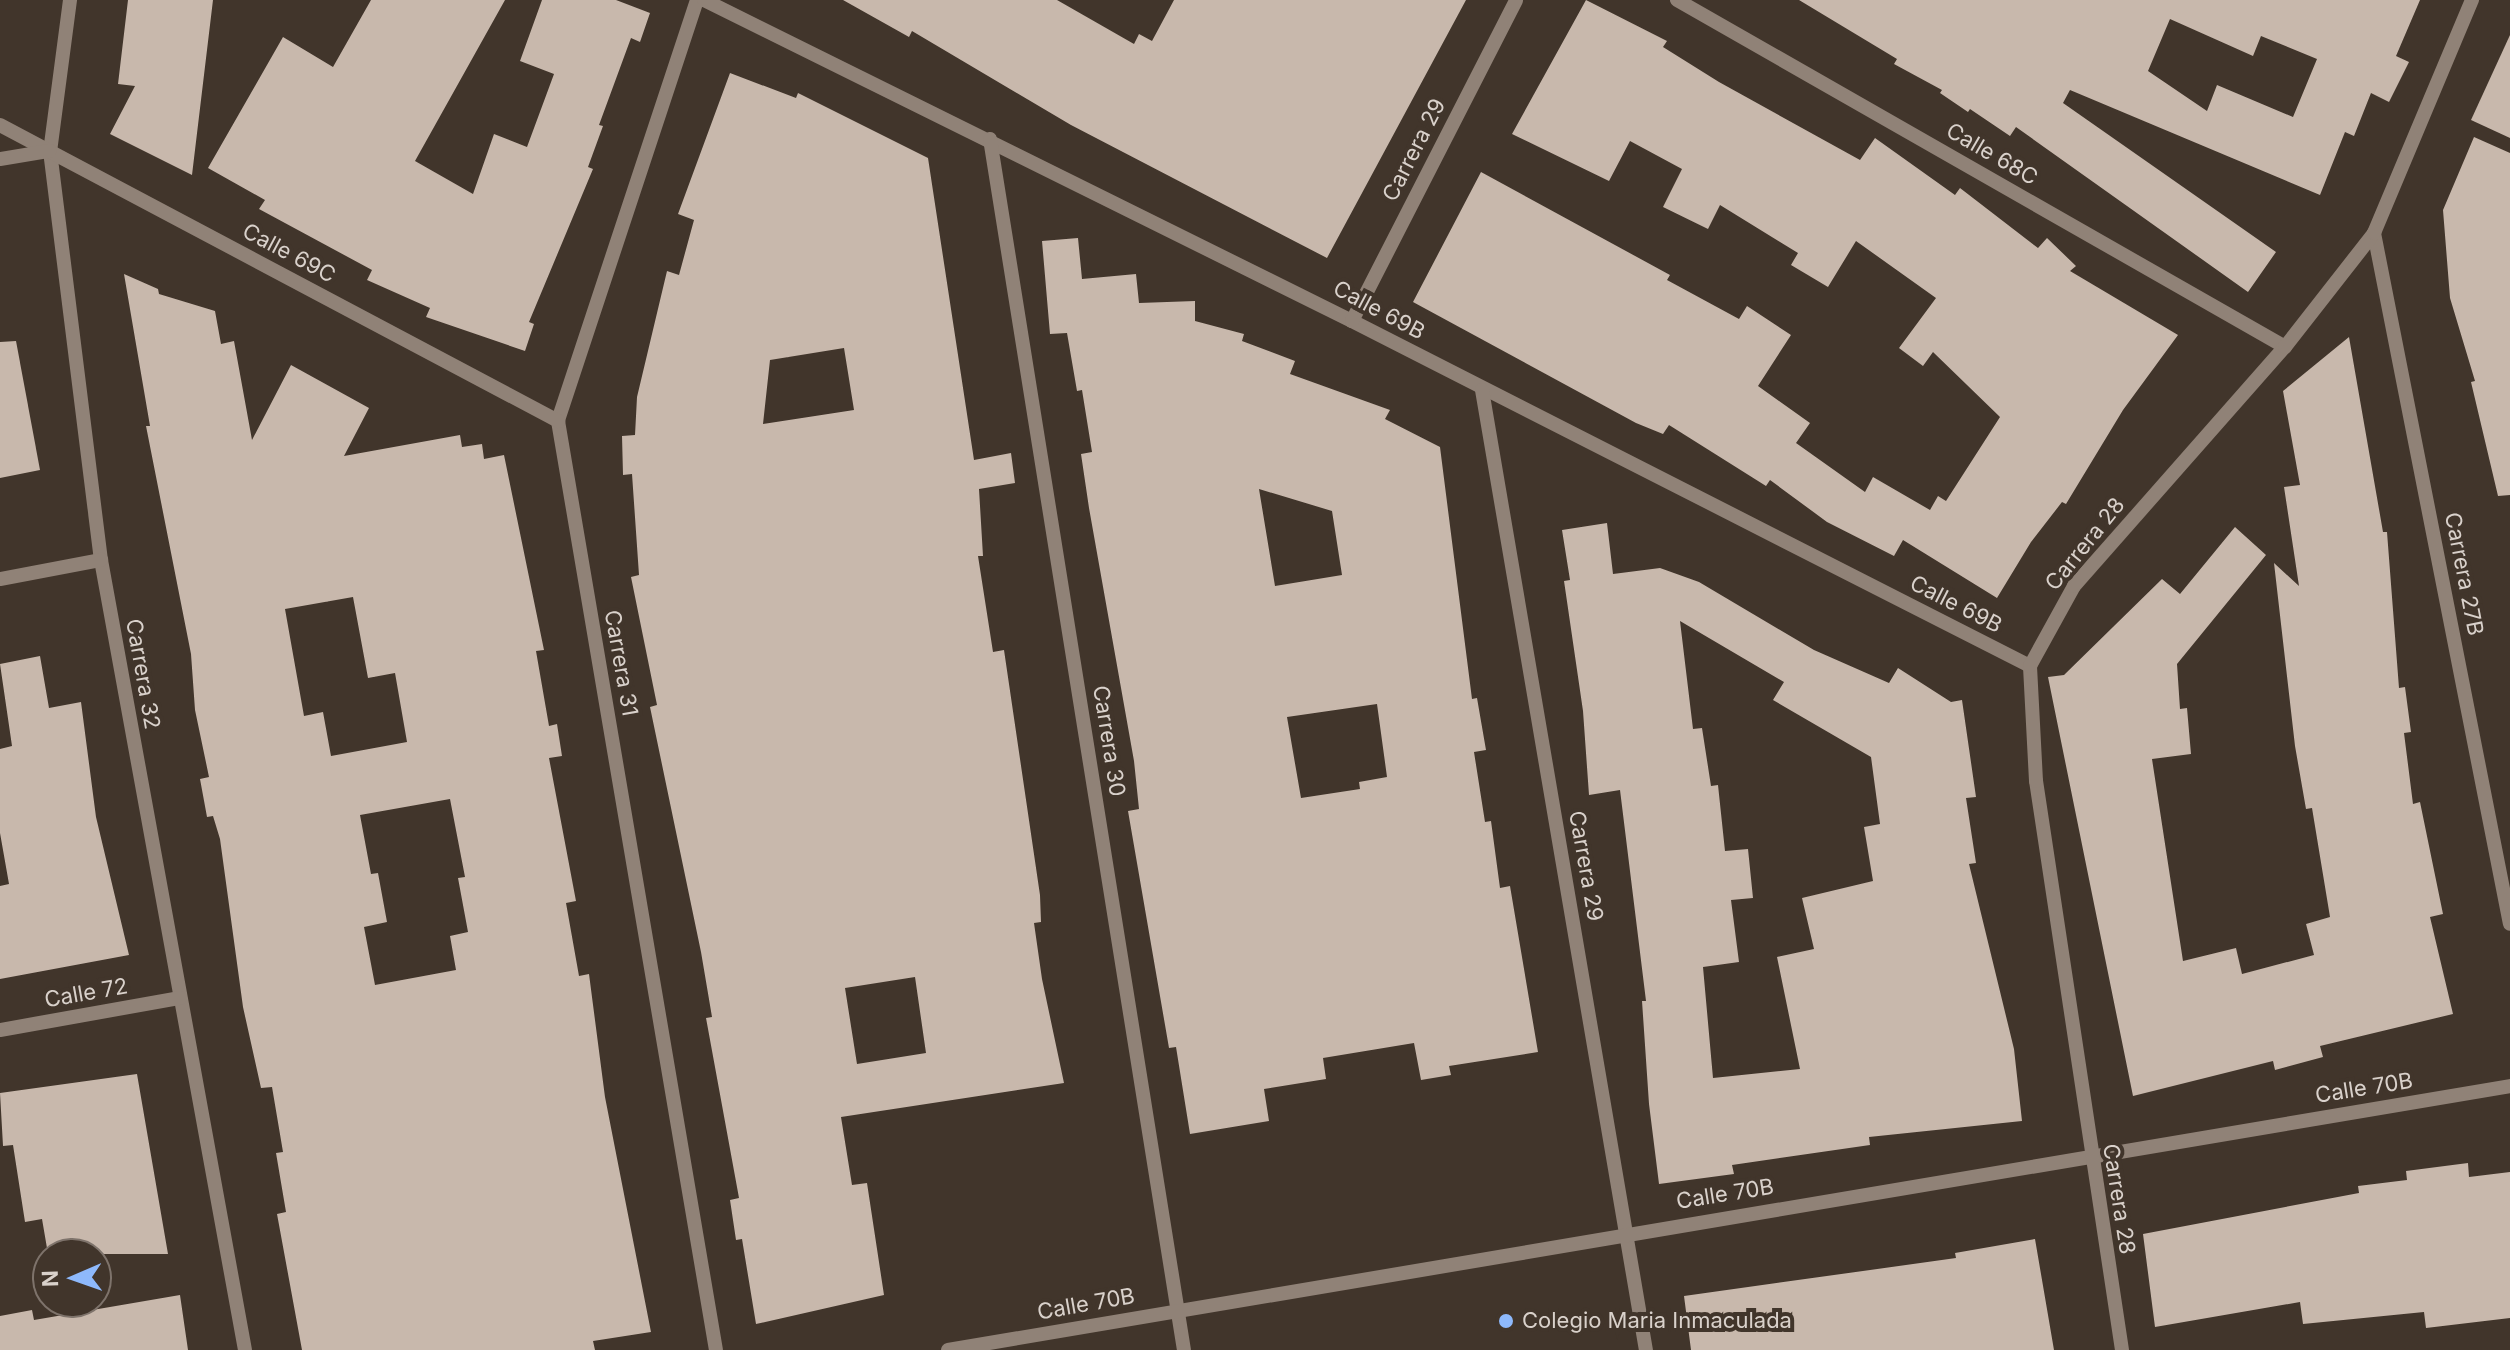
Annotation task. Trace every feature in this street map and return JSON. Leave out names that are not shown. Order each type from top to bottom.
[{"type":"street","name":"Carrera 32","points":[[70,0],[50,151],[101,560],[245,1350]]},
{"type":"street","name":"Carrera 31","points":[[697,0],[558,421],[716,1350]]},
{"type":"street","name":"Calle 69B","points":[[704,0],[990,139],[2030,666]]},
{"type":"street","name":"Carrera 29","points":[[1352,321],[1516,0]]},
{"type":"street","name":"Calle 68C","points":[[1677,0],[2285,347]]},
{"type":"street","name":"Carrera 28","points":[[2122,1350],[2090,1156],[2036,781],[2030,666],[2074,586],[2285,347],[2374,233],[2472,0]]},
{"type":"street","name":"Calle 69C","points":[[0,125],[558,421]]},
{"type":"street","name":"Carrera 30","points":[[990,139],[1184,1350]]},
{"type":"street","points":[[0,159],[50,151]]},
{"type":"street","name":"Carrera 27B","points":[[2374,233],[2510,924]]},
{"type":"street","name":"Carrera 29","points":[[1482,390],[1646,1350]]},
{"type":"street","points":[[0,579],[101,560]]},
{"type":"street","name":"Calle 72","points":[[0,1030],[180,998]]},
{"type":"street","name":"Calle 70B","points":[[948,1350],[1626,1232],[2510,1086]]},
{"type":"building","points":[[128,0],[213,0],[192,175],[110,134],[135,86],[118,84]]},
{"type":"building","points":[[371,0],[505,0],[415,161],[473,194],[494,134],[527,147],[554,74],[520,61],[542,0],[616,0],[650,13],[640,42],[631,38],[599,125],[603,126],[588,167],[593,169],[529,322],[534,324],[525,351],[426,317],[430,308],[367,280],[372,270],[259,209],[265,200],[208,168],[283,37],[333,67]]},
{"type":"building","points":[[843,0],[1057,0],[1134,44],[1139,34],[1152,41],[1174,0],[1466,0],[1327,258],[1071,125],[912,31],[909,37]]},
{"type":"building","points":[[1586,0],[1667,41],[1663,47],[1719,82],[1860,160],[1875,138],[1955,195],[1960,188],[2038,248],[2047,238],[2076,266],[2070,271],[2178,335],[2123,410],[2066,504],[2062,502],[2031,542],[1997,598],[1903,540],[1894,556],[1827,522],[1770,480],[1766,486],[1669,425],[1663,434],[1636,423],[1413,302],[1481,172],[1670,275],[1667,280],[1739,319],[1747,306],[1791,335],[1758,386],[1810,423],[1796,443],[1865,492],[1873,477],[1930,510],[1938,496],[1946,501],[2000,417],[1933,352],[1923,366],[1899,348],[1936,298],[1856,241],[1828,287],[1791,265],[1798,253],[1720,205],[1708,229],[1663,207],[1682,169],[1630,141],[1609,181],[1512,134]]},
{"type":"building","points":[[1799,0],[2420,0],[2396,56],[2409,62],[2389,102],[2371,93],[2354,136],[2345,132],[2320,195],[2070,90],[2063,103],[2276,252],[2248,292],[2016,127],[2010,136],[1970,109],[1968,112],[1940,93],[1942,90],[1894,64],[1897,59]],"holes":[[[2170,19],[2253,56],[2261,36],[2317,59],[2293,117],[2217,85],[2207,111],[2148,71]]]},
{"type":"building","points":[[2510,35],[2510,138],[2471,120]]},
{"type":"building","points":[[730,73],[796,98],[798,93],[928,158],[974,460],[1011,453],[1015,483],[979,489],[983,556],[978,556],[993,652],[1004,650],[1040,895],[1041,922],[1034,923],[1042,979],[1064,1083],[841,1117],[852,1185],[867,1183],[884,1295],[756,1324],[742,1239],[736,1240],[730,1200],[739,1198],[706,1018],[712,1017],[701,952],[650,707],[657,705],[631,577],[639,575],[632,474],[623,475],[622,436],[635,435],[637,397],[667,271],[679,275],[694,220],[678,214]],"holes":[[[844,348],[854,410],[763,424],[770,360]],[[915,977],[926,1053],[857,1064],[845,988]]]},
{"type":"building","points":[[2474,137],[2510,153],[2510,495],[2498,496],[2471,382],[2475,381],[2450,298],[2443,210]]},
{"type":"building","points":[[1078,238],[1082,279],[1136,274],[1139,303],[1195,301],[1195,321],[1244,334],[1242,341],[1295,361],[1290,374],[1390,410],[1385,419],[1440,447],[1472,699],[1477,698],[1486,750],[1474,752],[1485,822],[1491,821],[1500,888],[1510,886],[1538,1052],[1449,1066],[1451,1075],[1421,1080],[1414,1043],[1323,1058],[1326,1079],[1264,1089],[1269,1121],[1190,1134],[1176,1047],[1169,1048],[1128,811],[1139,809],[1134,761],[1081,454],[1092,452],[1082,390],[1077,391],[1067,333],[1050,334],[1042,241]],"holes":[[[1259,489],[1332,511],[1342,575],[1275,586]],[[1377,704],[1387,777],[1359,782],[1360,789],[1301,798],[1287,717]]]},
{"type":"building","points":[[124,274],[158,289],[159,294],[215,311],[221,344],[234,341],[252,440],[291,365],[369,408],[344,456],[460,435],[462,447],[482,444],[484,459],[504,455],[544,650],[536,651],[549,726],[557,724],[562,756],[549,758],[576,901],[566,903],[579,976],[589,974],[605,1097],[651,1332],[593,1341],[595,1350],[302,1350],[277,1214],[286,1212],[276,1153],[283,1152],[272,1087],[261,1088],[243,1007],[220,839],[213,816],[207,817],[200,779],[209,777],[195,710],[191,654],[146,426],[150,426]],"holes":[[[353,597],[368,678],[395,673],[407,742],[331,756],[323,712],[304,716],[285,609]],[[450,799],[465,877],[458,878],[468,932],[450,936],[456,970],[375,985],[364,927],[387,922],[378,873],[371,874],[360,815]]]},
{"type":"building","points":[[2349,337],[2383,532],[2387,532],[2399,688],[2405,687],[2411,732],[2404,733],[2413,804],[2420,802],[2443,914],[2430,917],[2453,1014],[2320,1046],[2323,1057],[2275,1070],[2273,1061],[2133,1096],[2048,677],[2064,675],[2162,579],[2180,594],[2235,527],[2266,555],[2177,664],[2180,709],[2187,708],[2191,754],[2152,759],[2183,961],[2236,948],[2242,974],[2314,955],[2306,924],[2330,917],[2312,808],[2306,809],[2295,746],[2274,563],[2299,586],[2284,487],[2300,485],[2283,391]]},
{"type":"building","points":[[16,341],[40,470],[0,478],[0,342]]},
{"type":"building","points":[[1607,523],[1613,574],[1660,568],[1699,582],[1814,650],[1889,683],[1898,668],[1951,702],[1962,700],[1976,797],[1966,798],[1976,863],[1969,864],[2014,1049],[2022,1121],[1869,1137],[1870,1145],[1732,1165],[1734,1174],[1659,1184],[1649,1104],[1642,1001],[1646,1001],[1620,790],[1589,795],[1583,711],[1564,581],[1570,580],[1562,530]],"holes":[[[1680,621],[1784,682],[1773,700],[1871,757],[1880,824],[1864,827],[1873,881],[1802,898],[1814,949],[1777,957],[1800,1069],[1713,1078],[1703,967],[1739,962],[1731,900],[1753,898],[1748,849],[1725,851],[1718,785],[1711,786],[1702,728],[1693,729]]]},
{"type":"building","points":[[40,656],[49,708],[81,702],[96,817],[129,955],[0,979],[0,886],[9,884],[0,833],[0,749],[12,746],[0,664]]},
{"type":"building","points":[[137,1074],[168,1254],[112,1254],[112,1238],[45,1238],[42,1219],[25,1222],[13,1145],[3,1146],[0,1093]]},
{"type":"building","points":[[2468,1163],[2469,1177],[2510,1172],[2510,1318],[2426,1328],[2424,1312],[2303,1324],[2300,1302],[2155,1327],[2143,1234],[2359,1193],[2358,1186],[2407,1180],[2406,1171]]},
{"type":"building","points":[[2035,1239],[2054,1350],[1691,1350],[1684,1296],[1956,1258],[1955,1253]]},
{"type":"building","points":[[180,1295],[188,1350],[0,1350],[0,1316],[32,1310],[34,1320],[112,1318],[112,1307]]},
{"type":"place","name":"Colegio Maria Inmaculada","points":[[1506,1321]]}]
